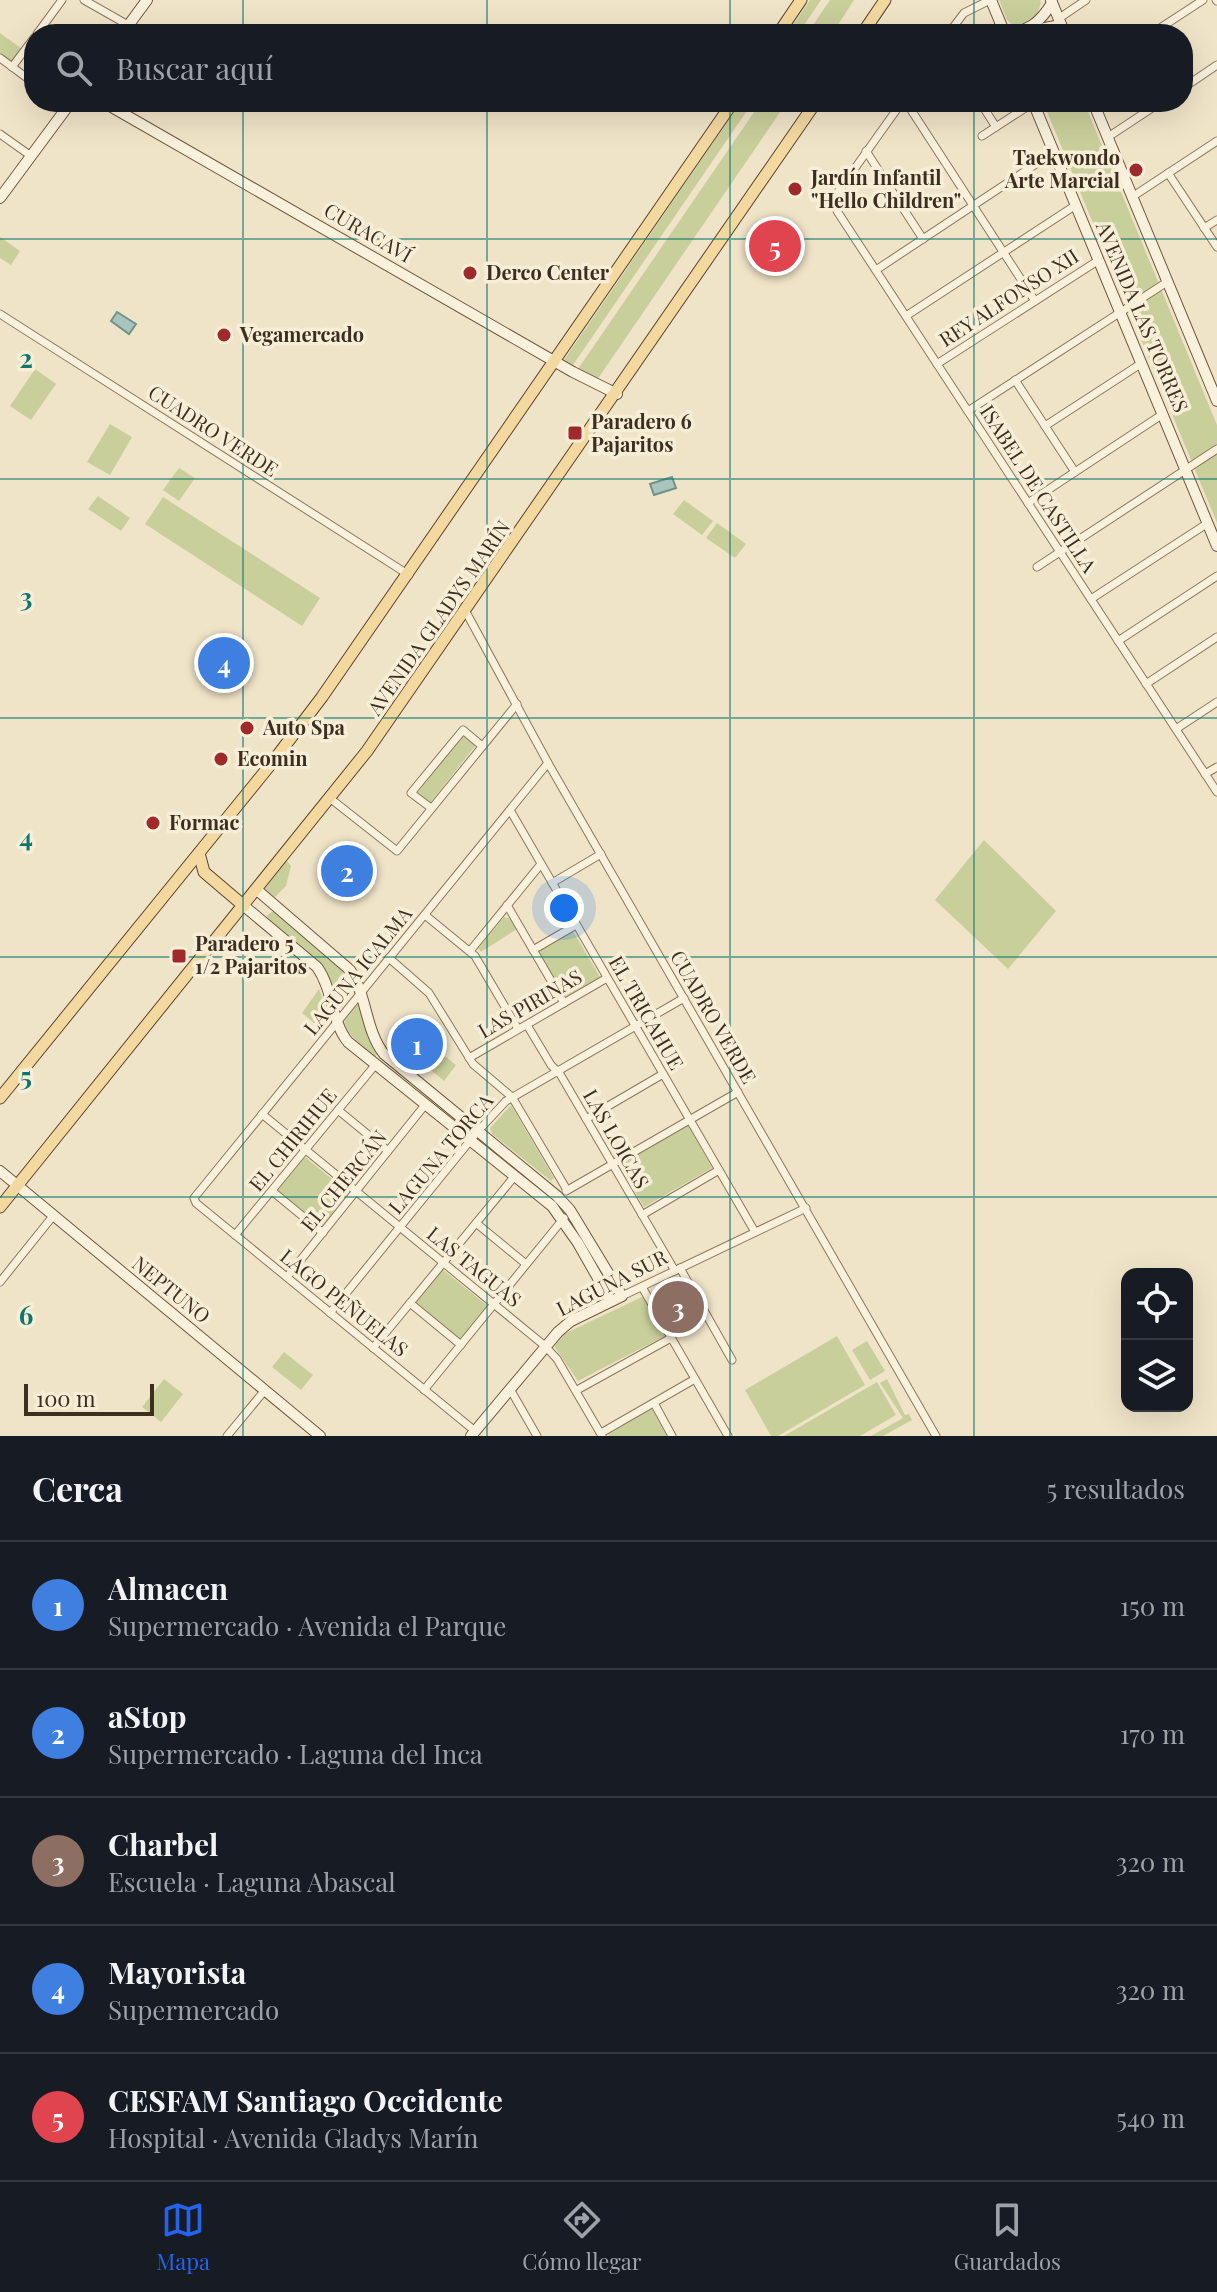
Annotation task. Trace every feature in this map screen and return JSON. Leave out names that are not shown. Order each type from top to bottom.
[{"type":"main road","points":[[785,24],[801,0]]},
{"type":"main road","points":[[869,24],[885,0]]},
{"type":"main road","points":[[0,1098],[322,697],[726,112]]},
{"type":"main road","name":"AVENIDA GLADYS MARÍN","points":[[0,1207],[331,799],[391,720],[809,112]]},
{"type":"main road","points":[[199,853],[204,872],[244,906]]},
{"type":"street","points":[[44,24],[62,0]]},
{"type":"street","points":[[84,0],[117,24]]},
{"type":"street","points":[[129,24],[147,0]]},
{"type":"street","points":[[956,24],[964,13],[990,0],[1000,24]]},
{"type":"street","points":[[1063,24],[1086,0]]},
{"type":"street","points":[[1166,24],[1203,0]]},
{"type":"street","points":[[1035,24],[1042,18],[1051,1]]},
{"type":"street","points":[[1051,1],[1060,24]]},
{"type":"street","points":[[12,67],[24,51]]},
{"type":"street","points":[[0,58],[24,76]]},
{"type":"street","points":[[1193,81],[1217,65]]},
{"type":"street","points":[[0,198],[61,112]]},
{"type":"street","name":"CURACAVÍ","points":[[120,112],[617,394]]},
{"type":"street","points":[[896,112],[866,151],[923,239]]},
{"type":"street","points":[[911,112],[1035,301]]},
{"type":"street","points":[[986,112],[996,127]]},
{"type":"street","points":[[982,136],[1018,112]]},
{"type":"street","name":"AVENIDA LAS TORRES","points":[[1037,112],[1217,546]]},
{"type":"street","name":"AVENIDA LAS TORRES","points":[[1097,112],[1217,401]]},
{"type":"street","points":[[1108,137],[1146,112]]},
{"type":"street","points":[[0,134],[31,156]]},
{"type":"street","points":[[1132,197],[1217,141]]},
{"type":"street","name":"ISABEL DE CASTILLA","points":[[866,151],[838,192],[835,203],[839,214],[1217,792]]},
{"type":"street","points":[[876,270],[1054,152]]},
{"type":"street","points":[[1168,173],[1217,247]]},
{"type":"street","points":[[906,316],[1076,205]]},
{"type":"street","points":[[1204,228],[1217,220]]},
{"type":"street","name":"REY ALFONSO XII","points":[[937,364],[1099,260]]},
{"type":"street","points":[[968,411],[1167,282]]},
{"type":"street","name":"CUADRO VERDE","points":[[0,314],[409,575]]},
{"type":"street","points":[[1045,426],[1142,363]]},
{"type":"street","points":[[1015,380],[1075,472]]},
{"type":"street","points":[[1028,503],[1163,414]]},
{"type":"street","points":[[1037,567],[1217,449]]},
{"type":"street","points":[[1091,599],[1208,523]]},
{"type":"street","points":[[1118,641],[1217,576]]},
{"type":"street","name":"CUADRO VERDE","points":[[466,612],[548,763],[936,1436]]},
{"type":"street","points":[[1146,684],[1217,637]]},
{"type":"street","points":[[1176,729],[1217,702]]},
{"type":"street","points":[[331,799],[397,851],[517,704]]},
{"type":"street","points":[[431,808],[411,793],[463,730],[482,746]]},
{"type":"street","name":"LAGUNA ICALMA","points":[[194,1200],[548,763]]},
{"type":"street","points":[[1205,774],[1217,767]]},
{"type":"street","name":"EL TRICAHUE","points":[[510,810],[755,1232]]},
{"type":"street","points":[[552,883],[601,854]]},
{"type":"street","points":[[470,951],[541,864]]},
{"type":"street","points":[[257,890],[343,961],[361,992],[382,1051],[478,1131],[562,1193]]},
{"type":"street","points":[[507,905],[564,1003]]},
{"type":"street","points":[[244,906],[317,967],[326,981],[345,1038],[514,1177],[566,1215],[622,1296]]},
{"type":"street","points":[[425,915],[478,960],[518,1029]]},
{"type":"street","points":[[533,950],[576,925]]},
{"type":"street","points":[[389,958],[433,998],[469,1058],[512,1097],[562,1193],[566,1215],[611,1301]]},
{"type":"street","name":"LAS PIRINAS","points":[[469,1058],[607,978]]},
{"type":"street","name":"LAGUNA TORCA","points":[[330,1313],[478,1131],[512,1097],[684,998]]},
{"type":"street","name":"LAS LOICAS","points":[[527,1025],[732,1360]]},
{"type":"street","name":"EL CHIRIHUE","points":[[235,1235],[376,1064]]},
{"type":"street","points":[[586,1119],[663,1074]]},
{"type":"street","points":[[562,1193],[738,1092]]},
{"type":"street","name":"EL CHERCÁN","points":[[287,1277],[425,1105]]},
{"type":"street","points":[[338,1110],[388,1151]]},
{"type":"street","name":"LAS TAGUAS","points":[[262,1114],[545,1346],[577,1390],[601,1435]]},
{"type":"street","points":[[642,1215],[719,1170]]},
{"type":"street","name":"NEPTUNO","points":[[0,1171],[320,1436]]},
{"type":"street","points":[[373,1348],[514,1177]]},
{"type":"street","points":[[272,1191],[323,1233]]},
{"type":"street","name":"LAGO PEÑUELAS","points":[[194,1200],[473,1434]]},
{"type":"street","name":"LAGUNA SUR","points":[[473,1434],[545,1346],[571,1321],[806,1208]]},
{"type":"street","points":[[424,1390],[566,1215]]},
{"type":"street","points":[[0,1282],[53,1216]]},
{"type":"street","points":[[476,1223],[526,1264]]},
{"type":"street","points":[[642,1287],[728,1436]]},
{"type":"street","points":[[410,1303],[461,1345]]},
{"type":"street","points":[[577,1390],[671,1338]]},
{"type":"street","points":[[601,1435],[695,1379]]},
{"type":"street","points":[[510,1389],[537,1436]]},
{"type":"street","points":[[227,1436],[265,1390]]},
{"type":"street","points":[[654,1403],[672,1436]]},
{"type":"green space","points":[[810,0],[821,0],[805,24],[794,24]]},
{"type":"green space","points":[[830,0],[854,0],[838,24],[814,24]]},
{"type":"green space","points":[[999,0],[1040,0],[1035,21],[1012,24]]},
{"type":"green space","points":[[0,33],[22,49],[12,63],[0,54]]},
{"type":"green space","points":[[734,112],[746,112],[573,365],[564,360]]},
{"type":"green space","points":[[754,112],[780,112],[597,380],[578,369]]},
{"type":"green space","points":[[1047,112],[1088,112],[1217,425],[1217,523]]},
{"type":"green space","points":[[0,237],[20,251],[11,265],[0,258]]},
{"type":"green space","points":[[35,369],[56,384],[31,420],[10,406]]},
{"type":"green space","points":[[110,424],[132,437],[110,475],[87,462]]},
{"type":"green space","points":[[179,468],[195,478],[179,501],[163,490]]},
{"type":"green space","points":[[98,496],[130,518],[121,531],[88,509]]},
{"type":"green space","points":[[163,497],[320,598],[302,626],[145,524]]},
{"type":"green space","points":[[684,500],[713,521],[702,535],[673,514]]},
{"type":"green space","points":[[717,523],[746,544],[735,558],[706,538]]},
{"type":"green space","points":[[463,735],[476,745],[430,803],[417,793]]},
{"type":"green space","points":[[984,840],[1056,911],[1008,969],[935,900]]},
{"type":"green space","points":[[286,860],[291,866],[286,886],[275,897],[264,889]]},
{"type":"green space","points":[[276,910],[348,973],[354,990],[341,1007],[336,1003],[326,970],[268,921],[267,915]]},
{"type":"green space","points":[[504,917],[509,918],[517,929],[481,952],[478,948]]},
{"type":"green space","points":[[573,931],[600,977],[565,997],[538,950]]},
{"type":"green space","points":[[319,989],[328,1014],[319,1027],[302,1013]]},
{"type":"green space","points":[[359,1002],[371,1042],[378,1053],[375,1057],[352,1036],[344,1020]]},
{"type":"green space","points":[[427,1042],[456,1065],[444,1081],[415,1057]]},
{"type":"green space","points":[[511,1105],[554,1178],[551,1181],[492,1134],[490,1128]]},
{"type":"green space","points":[[688,1125],[712,1168],[644,1207],[619,1165]]},
{"type":"green space","points":[[305,1157],[348,1192],[323,1226],[277,1191]]},
{"type":"green space","points":[[442,1269],[489,1307],[462,1341],[415,1303]]},
{"type":"green space","points":[[644,1296],[665,1336],[578,1381],[554,1346],[564,1334]]},
{"type":"green space","points":[[837,1336],[865,1385],[778,1436],[771,1436],[745,1390]]},
{"type":"green space","points":[[867,1341],[885,1371],[870,1380],[852,1350]]},
{"type":"green space","points":[[284,1352],[313,1375],[301,1390],[272,1367]]},
{"type":"green space","points":[[164,1379],[183,1394],[161,1422],[142,1407]]},
{"type":"green space","points":[[887,1379],[905,1415],[909,1414],[912,1420],[883,1436],[871,1436],[903,1418],[880,1383]]},
{"type":"green space","points":[[877,1382],[896,1415],[860,1436],[784,1436]]},
{"type":"green space","points":[[651,1407],[667,1436],[609,1436],[607,1432]]},
{"type":"water","points":[[117,312],[136,324],[129,334],[111,321]]},
{"type":"water","points":[[672,477],[676,488],[654,495],[650,484]]},
{"type":"place","name":"Taekwondo Arte Marcial","points":[[1136,170]]},
{"type":"place","name":"Jardín Infantil \"Hello Children\"","points":[[795,189]]},
{"type":"place","name":"CESFAM Santiago Occidente","points":[[775,246]]},
{"type":"place","name":"Derco Center","points":[[470,273]]},
{"type":"place","name":"Vegamercado","points":[[224,335]]},
{"type":"place","name":"Paradero 6 Pajaritos","points":[[575,433]]},
{"type":"place","name":"Mayorista","points":[[224,663]]},
{"type":"place","name":"Auto Spa","points":[[247,728]]},
{"type":"place","name":"Ecomin","points":[[221,759]]},
{"type":"place","name":"Formac","points":[[153,823]]},
{"type":"place","name":"aStop","points":[[347,871]]},
{"type":"place","name":"Paradero 5 1/2 Pajaritos","points":[[179,956]]},
{"type":"place","name":"Almacen","points":[[417,1044]]},
{"type":"place","name":"Charbel","points":[[678,1307]]}]
